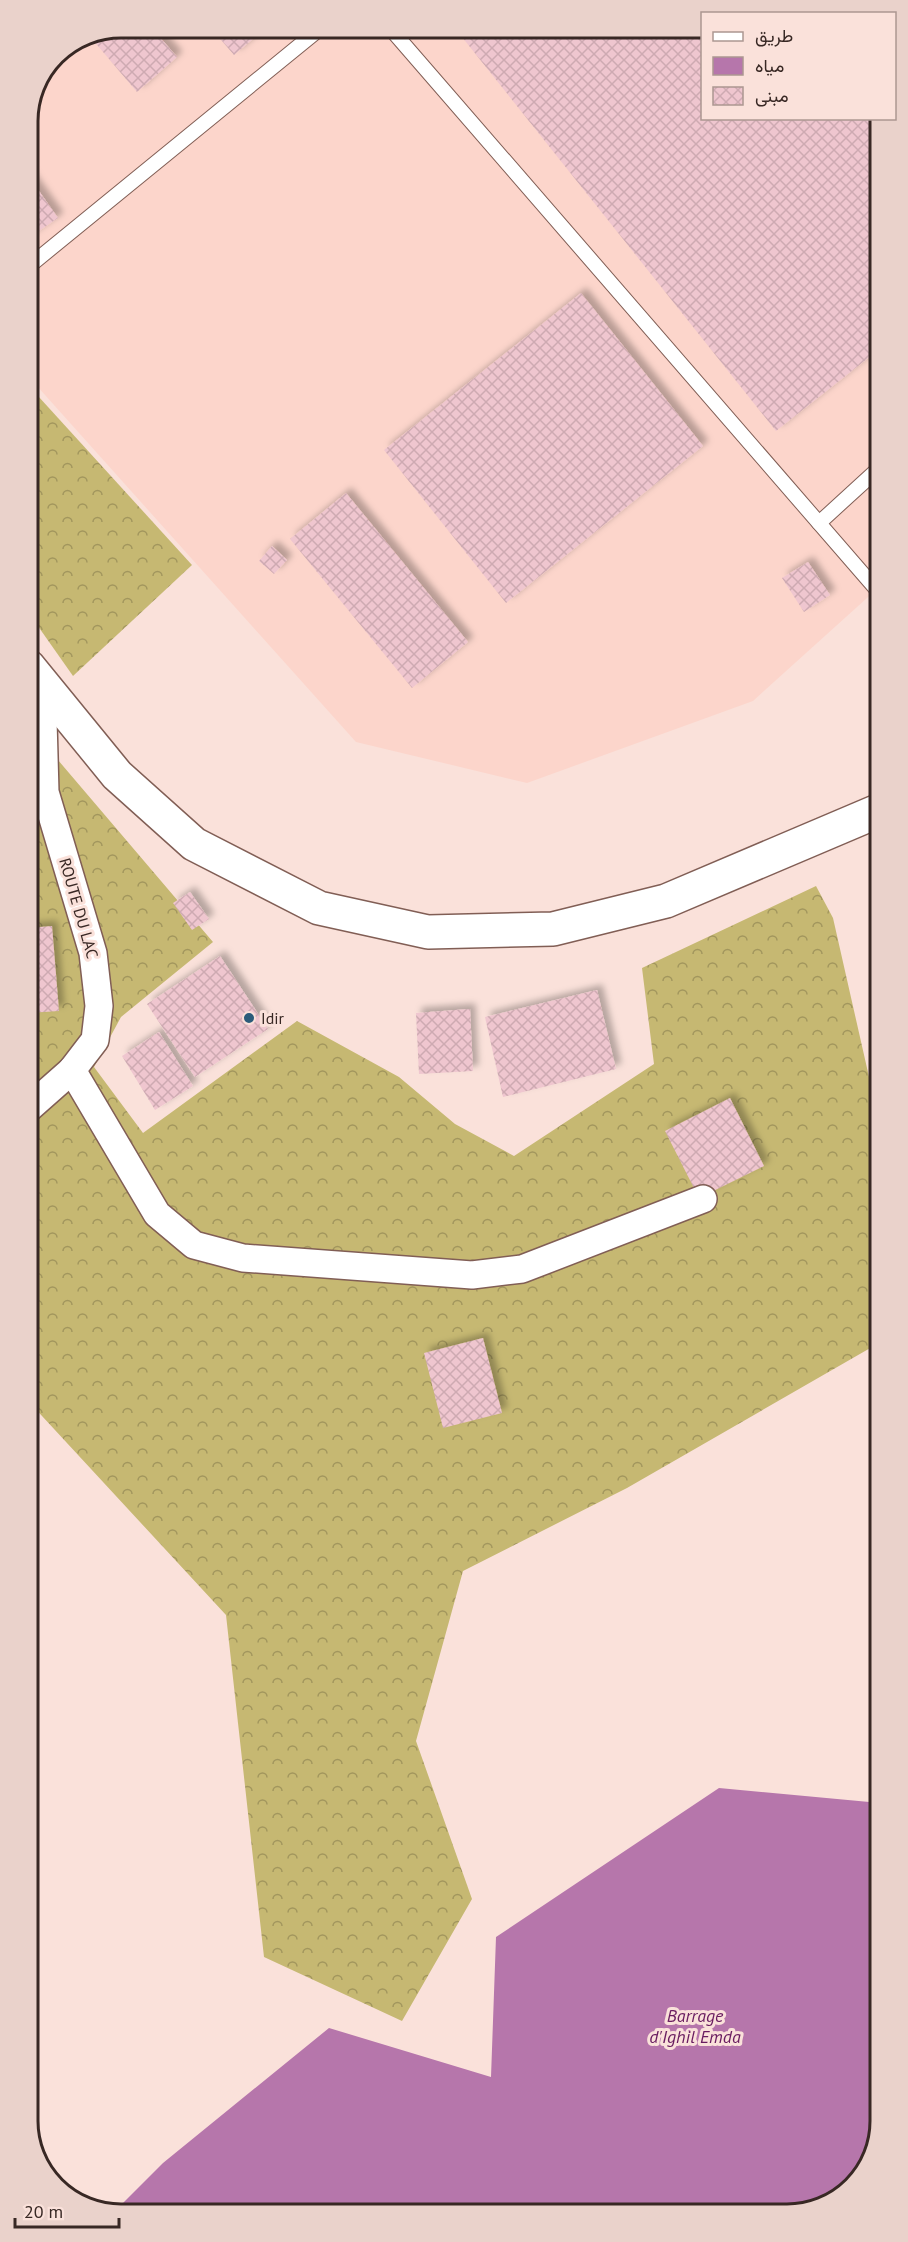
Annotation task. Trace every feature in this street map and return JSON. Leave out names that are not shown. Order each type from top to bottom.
[{"type":"main road","points":[[38,679],[117,775],[194,844],[318,908],[428,932],[552,929],[666,901],[870,814]]},
{"type":"street","name":"ROUTE DU LAC","points":[[38,710],[45,792],[93,952],[99,1006],[95,1040],[72,1070],[38,1100]]},
{"type":"street","points":[[72,1070],[157,1214],[194,1245],[243,1258],[472,1275],[522,1269],[703,1199]]},
{"type":"lane","points":[[38,259],[309,37]]},
{"type":"lane","points":[[397,37],[870,582]]},
{"type":"lane","points":[[819,523],[870,476]]},
{"type":"shaded area","points":[[121,37],[701,38],[701,120],[870,120],[870,595],[753,701],[527,783],[356,742],[38,387],[38,115],[40,99],[55,70],[79,49],[94,42]]},
{"type":"green space","points":[[38,396],[192,565],[73,676],[38,626]]},
{"type":"green space","points":[[38,737],[213,942],[121,1017],[94,1067],[143,1133],[297,1021],[399,1077],[455,1124],[514,1156],[654,1064],[642,968],[816,886],[833,918],[870,1081],[870,1348],[627,1488],[463,1571],[416,1741],[472,1899],[402,2021],[264,1957],[226,1615],[38,1412]]},
{"type":"water","name":"Barrage d'Ighil Emda","points":[[719,1788],[870,1802],[870,2121],[869,2137],[862,2158],[850,2176],[838,2187],[814,2200],[798,2204],[122,2204],[163,2163],[329,2028],[491,2077],[496,1937]]},
{"type":"building","points":[[121,37],[160,37],[177,57],[137,92],[94,42]]},
{"type":"building","points":[[219,37],[255,37],[234,55]]},
{"type":"building","points":[[462,38],[701,38],[701,120],[870,120],[870,357],[776,431]]},
{"type":"building","points":[[38,190],[58,218],[38,232]]},
{"type":"building","points":[[581,293],[703,446],[506,603],[384,450]]},
{"type":"building","points":[[346,493],[468,642],[412,688],[290,539]]},
{"type":"building","points":[[272,546],[287,560],[274,574],[259,561]]},
{"type":"building","points":[[808,562],[830,595],[804,612],[782,578]]},
{"type":"building","points":[[190,892],[209,919],[192,930],[173,903]]},
{"type":"building","points":[[52,926],[59,1011],[38,1012],[38,927]]},
{"type":"building","points":[[220,956],[268,1029],[195,1077],[147,1004]]},
{"type":"building","points":[[597,990],[616,1069],[503,1097],[485,1017]]},
{"type":"building","points":[[470,1009],[473,1071],[419,1074],[416,1013]]},
{"type":"building","points":[[159,1032],[193,1086],[155,1110],[122,1056]]},
{"type":"building","points":[[730,1098],[764,1166],[699,1198],[665,1131]]},
{"type":"building","points":[[483,1338],[502,1413],[443,1428],[424,1353]]},
{"type":"place","name":"Idir","points":[[249,1018]]}]
